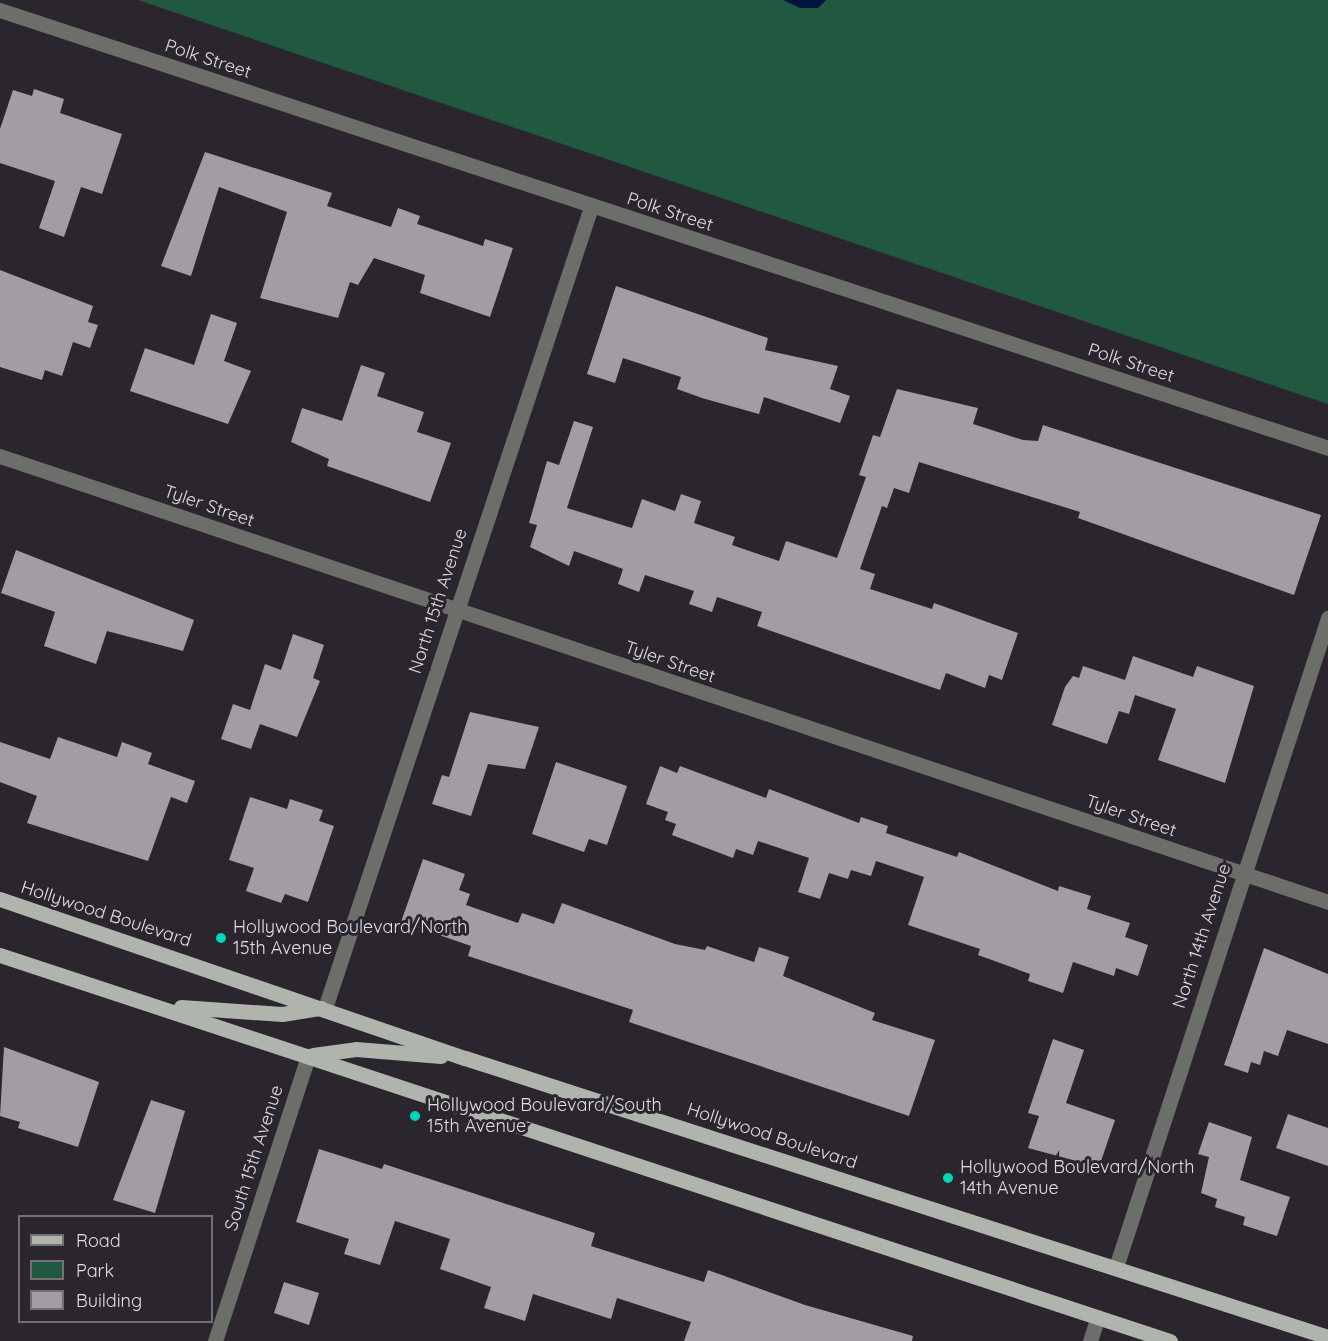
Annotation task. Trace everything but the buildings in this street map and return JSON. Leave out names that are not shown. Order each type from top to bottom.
[{"type":"main road","name":"Hollywood Boulevard","points":[[0,899],[325,1008],[465,1058],[1328,1337]]},
{"type":"main road","points":[[0,954],[1170,1341]]},
{"type":"main road","points":[[154,1005],[282,1014],[325,1008]]},
{"type":"main road","points":[[308,1056],[356,1049],[465,1058]]},
{"type":"street","name":"Polk Street","points":[[0,10],[591,207],[1328,448]]},
{"type":"street","name":"North 15th Avenue","points":[[325,1008],[591,207]]},
{"type":"street","name":"Tyler Street","points":[[0,456],[1328,902]]},
{"type":"street","name":"North 14th Avenue","points":[[1116,1267],[1242,874],[1328,618]]},
{"type":"street","name":"South 15th Avenue","points":[[215,1341],[308,1056]]},
{"type":"street","points":[[1090,1341],[1098,1317]]},
{"type":"green space","points":[[138,0],[1328,0],[1328,404]]},
{"type":"water","points":[[783,0],[826,0],[818,8],[800,8]]},
{"type":"place","name":"Hollywood Boulevard/North 15th Avenue","points":[[221,938]]},
{"type":"place","name":"Hollywood Boulevard/South 15th Avenue","points":[[415,1116]]},
{"type":"place","name":"Hollywood Boulevard/North 14th Avenue","points":[[948,1178]]}]
